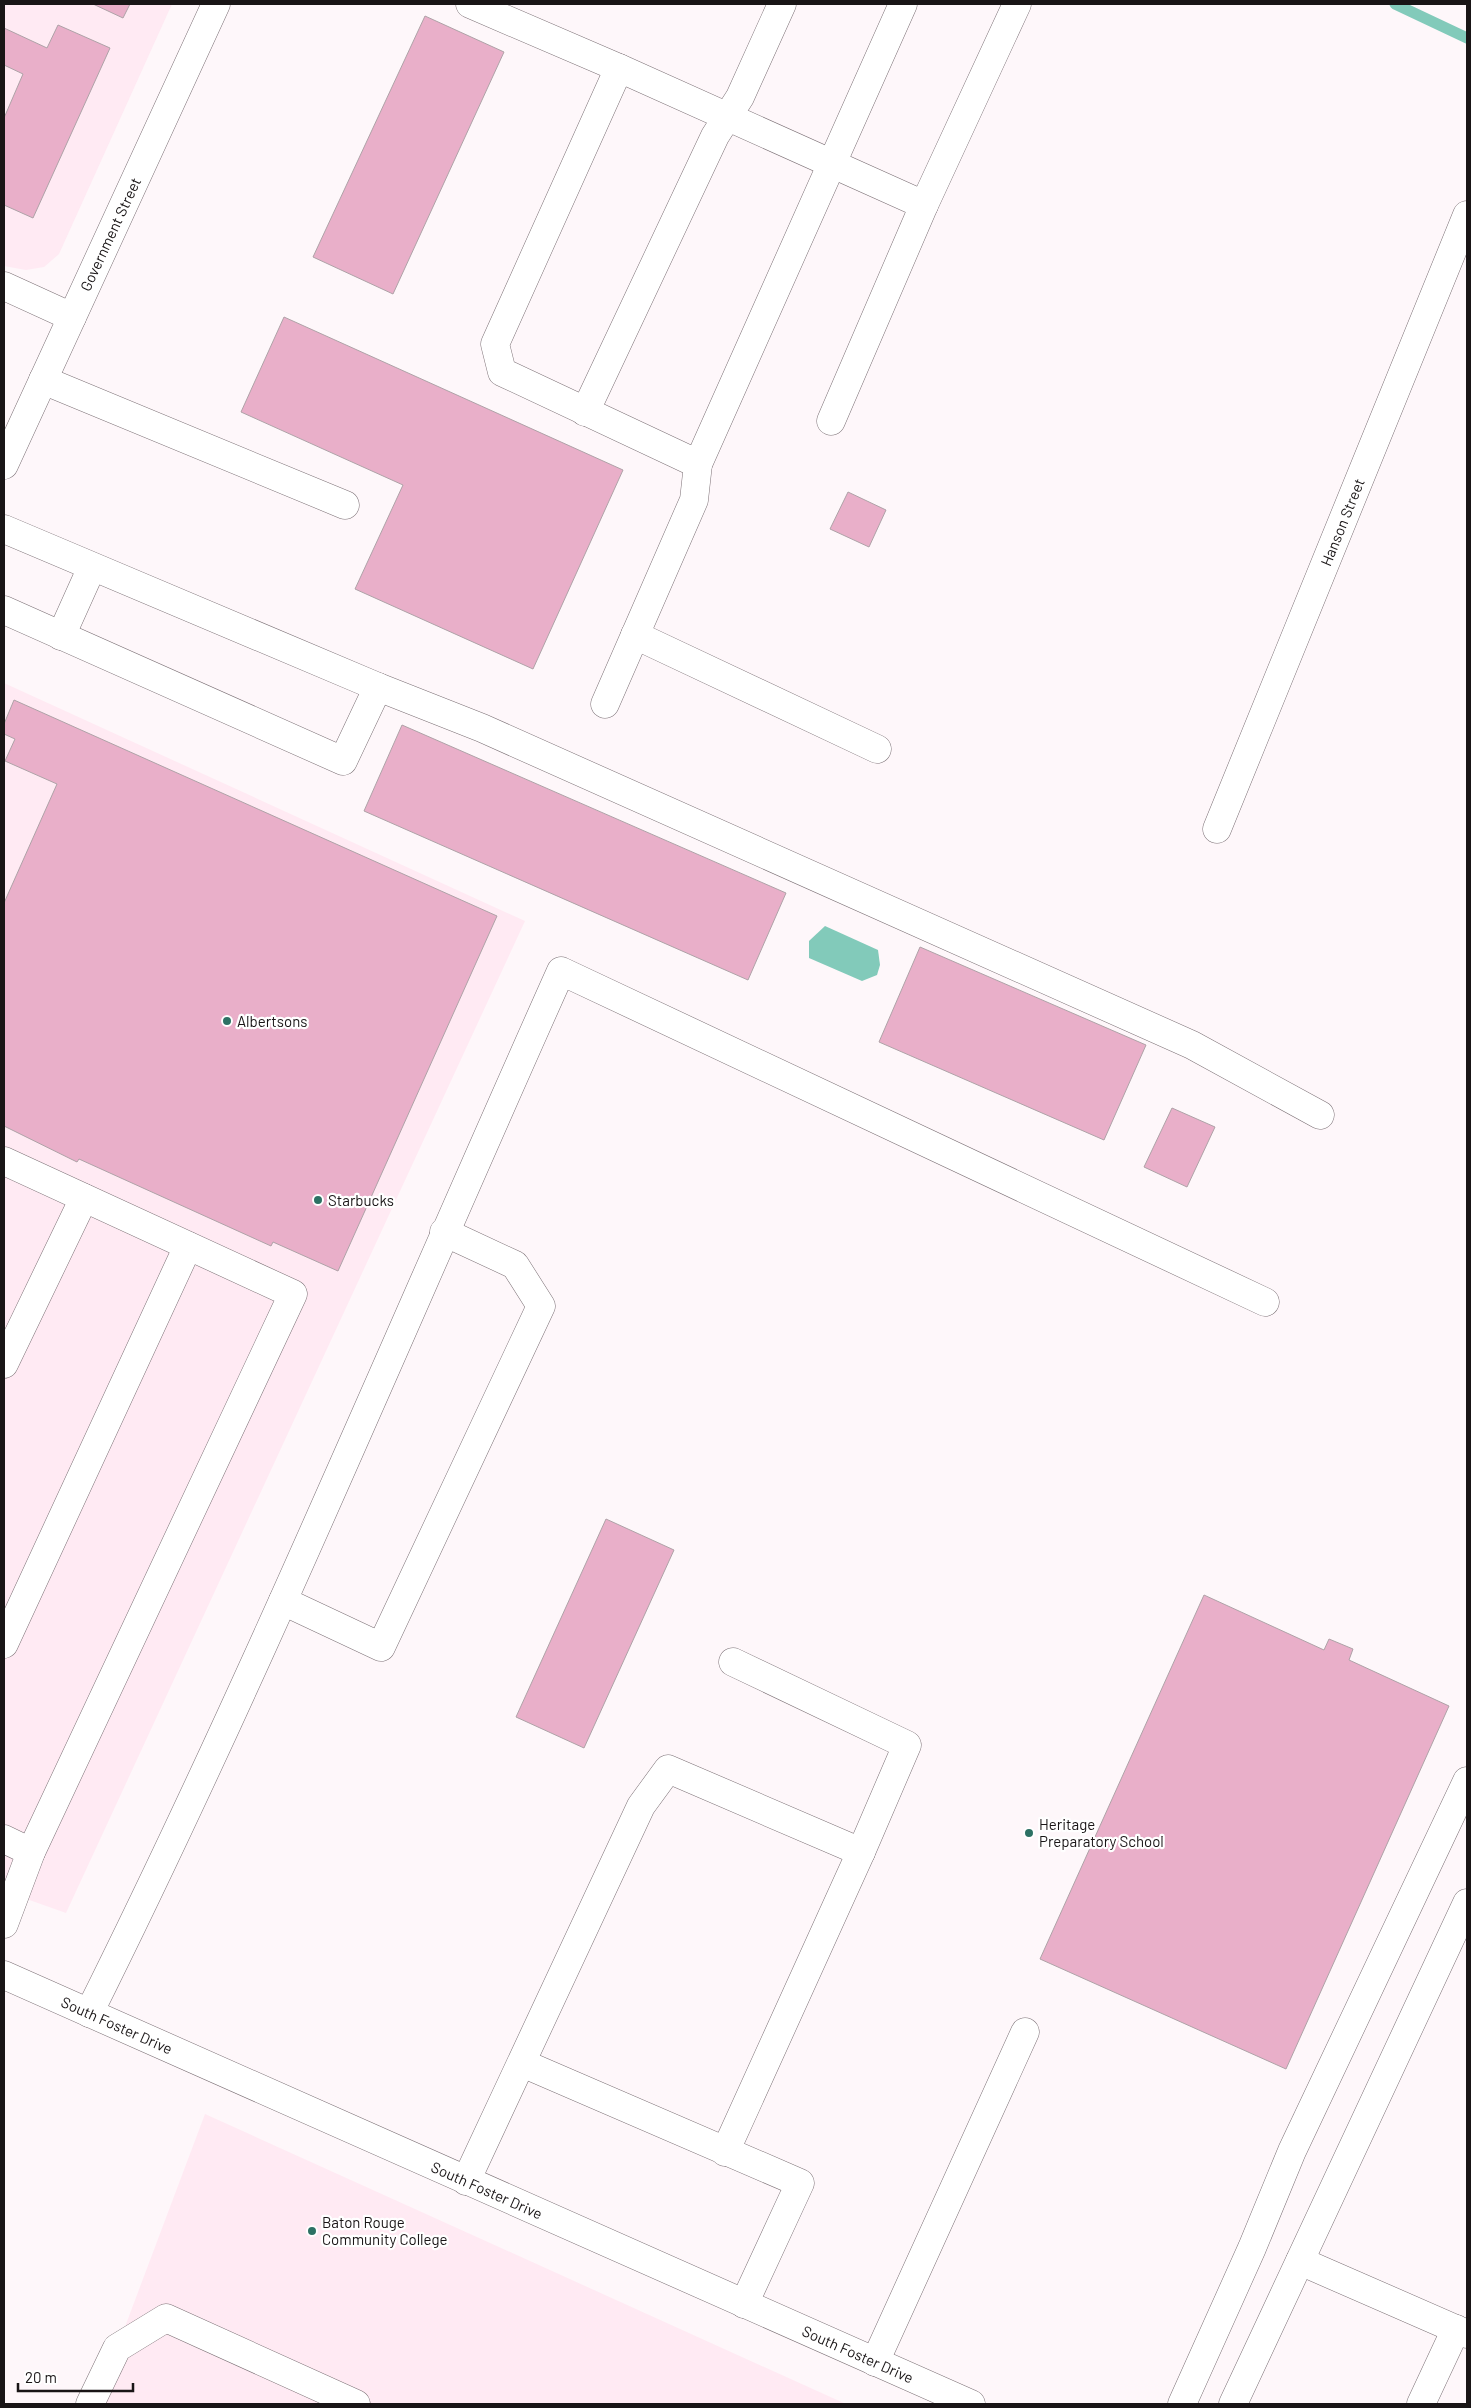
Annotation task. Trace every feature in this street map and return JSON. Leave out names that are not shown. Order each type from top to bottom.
[{"type":"street","name":"Government Street","points":[[4,465],[216,4]]},
{"type":"street","points":[[470,4],[728,116],[924,205]]},
{"type":"street","points":[[585,412],[716,136],[740,97],[782,4]]},
{"type":"street","points":[[605,704],[694,500],[698,464],[903,4]]},
{"type":"street","points":[[831,421],[924,205],[1017,4]]},
{"type":"street","points":[[619,68],[496,344],[502,372],[698,464]]},
{"type":"street","name":"Hanson Street","points":[[1217,829],[1467,215]]},
{"type":"street","points":[[4,286],[72,317]]},
{"type":"street","points":[[43,380],[345,505]]},
{"type":"street","points":[[4,529],[378,687],[482,728],[1192,1045],[1320,1115]]},
{"type":"street","points":[[61,636],[92,567]]},
{"type":"street","points":[[4,610],[343,761],[378,687]]},
{"type":"street","points":[[635,635],[877,750]]},
{"type":"street","points":[[89,2013],[141,1907],[283,1602],[444,1232],[561,971],[1265,1302]]},
{"type":"street","points":[[4,1161],[293,1294],[31,1852],[4,1924]]},
{"type":"street","points":[[4,1364],[84,1198]]},
{"type":"street","points":[[283,1602],[381,1647],[541,1306],[515,1265],[444,1232]]},
{"type":"street","points":[[4,1644],[188,1246]]},
{"type":"street","points":[[725,2152],[862,1852],[908,1745],[733,1662]]},
{"type":"street","points":[[466,2180],[641,1806],[668,1769],[862,1852]]},
{"type":"street","points":[[1182,2404],[1252,2248],[1292,2151],[1467,1781]]},
{"type":"street","points":[[4,1839],[31,1852]]},
{"type":"street","points":[[1233,2404],[1467,1903]]},
{"type":"street","name":"South Foster Drive","points":[[4,1975],[971,2404]]},
{"type":"street","points":[[875,2362],[1025,2032]]},
{"type":"street","points":[[522,2063],[800,2183],[744,2304]]},
{"type":"street","points":[[1300,2261],[1461,2332],[1421,2404]]},
{"type":"street","points":[[90,2404],[117,2348],[166,2318],[356,2404]]},
{"type":"shaded area","points":[[4,4],[172,4],[59,254],[44,267],[26,270],[4,266]]},
{"type":"shaded area","points":[[4,683],[525,921],[66,1913],[4,1891]]},
{"type":"shaded area","points":[[825,926],[878,950],[880,965],[877,975],[862,981],[809,958],[809,941]]},
{"type":"shaded area","name":"Baton Rouge Community College","points":[[205,2114],[846,2404],[89,2404],[117,2348]]},
{"type":"building","points":[[93,4],[130,4],[123,18]]},
{"type":"building","points":[[425,16],[504,52],[393,294],[313,257]]},
{"type":"building","points":[[58,25],[110,48],[33,218],[4,205],[4,118],[23,74],[4,65],[4,28],[47,48]]},
{"type":"building","points":[[284,317],[623,470],[533,669],[355,589],[403,485],[241,412]]},
{"type":"building","points":[[848,492],[886,510],[869,547],[830,529]]},
{"type":"building","name":"Albertsons","points":[[14,700],[497,916],[338,1271],[273,1242],[271,1246],[79,1159],[77,1162],[4,1126],[4,903],[57,784],[5,761],[15,739],[4,734],[4,724]]},
{"type":"building","points":[[402,725],[786,893],[748,980],[364,811]]},
{"type":"building","points":[[920,947],[1146,1045],[1104,1140],[879,1042]]},
{"type":"building","points":[[1172,1108],[1215,1127],[1187,1187],[1144,1167]]},
{"type":"building","points":[[606,1519],[674,1550],[584,1748],[516,1717]]},
{"type":"building","points":[[1204,1595],[1324,1650],[1329,1639],[1353,1649],[1349,1660],[1449,1706],[1286,2069],[1040,1959]]},
{"type":"waterway","points":[[1395,4],[1467,38]]},
{"type":"place","name":"Albertsons","points":[[227,1021]]},
{"type":"place","name":"Starbucks","points":[[318,1200]]},
{"type":"place","name":"Heritage Preparatory School","points":[[1029,1833]]},
{"type":"place","name":"Baton Rouge Community College","points":[[312,2231]]}]
